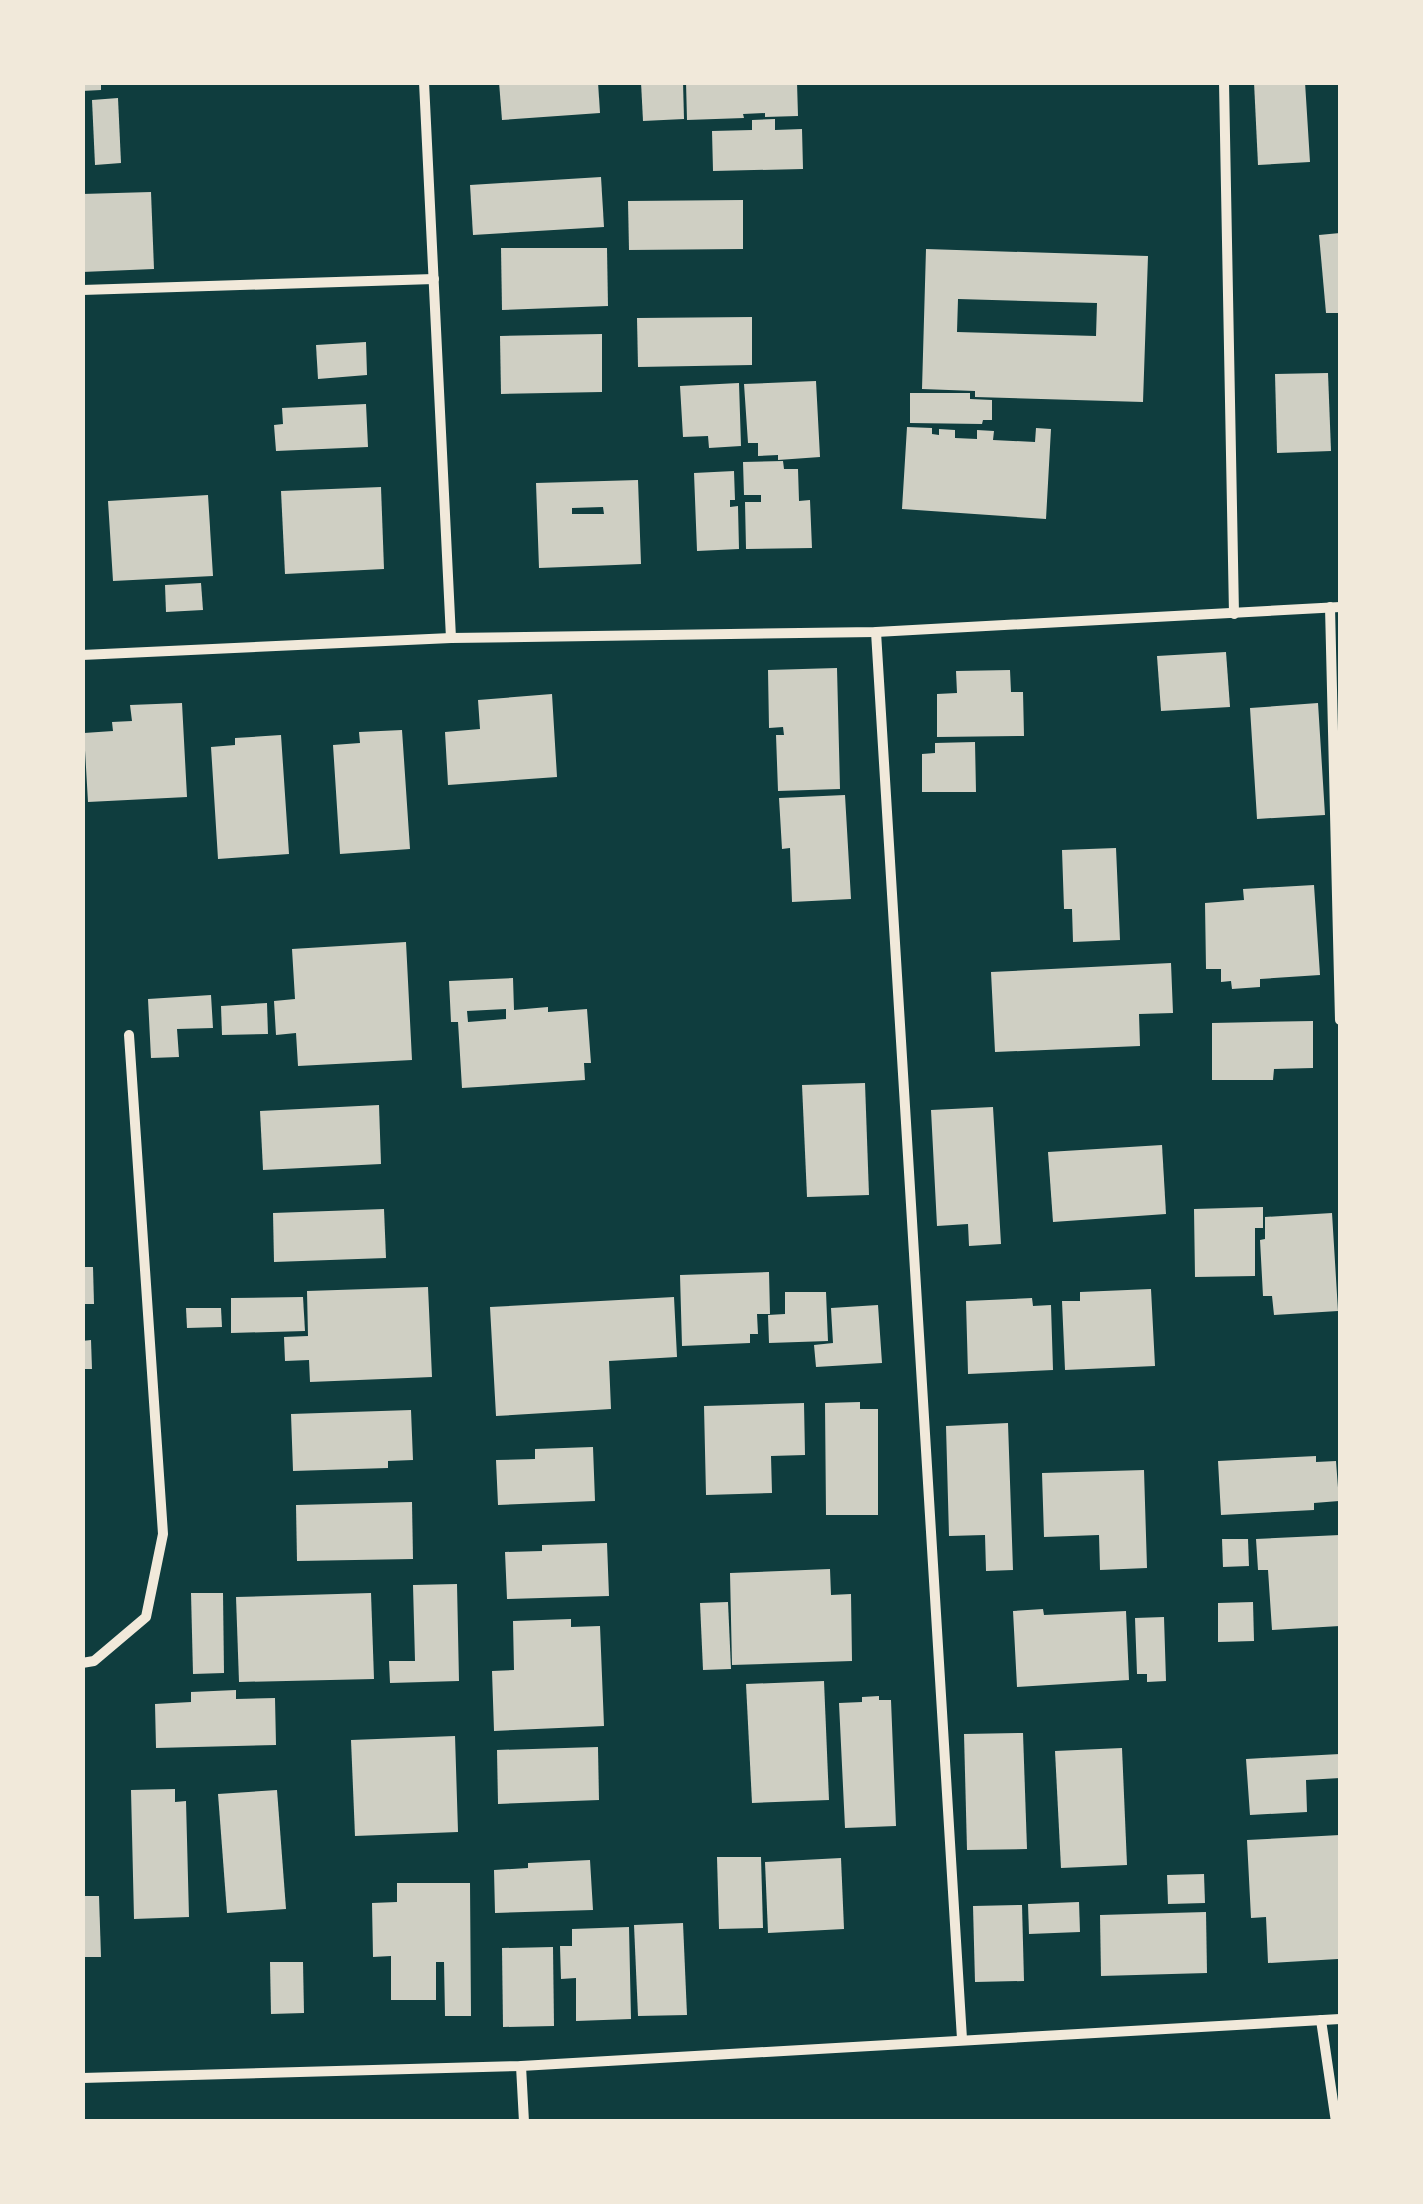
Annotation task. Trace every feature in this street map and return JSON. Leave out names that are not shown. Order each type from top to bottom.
[{"type":"street","points":[[424,82],[451,638]]},
{"type":"street","points":[[1224,82],[1234,614]]},
{"type":"street","points":[[82,290],[434,279]]},
{"type":"street","points":[[82,654],[451,638],[876,632],[1335,607],[1340,1020]]},
{"type":"street","points":[[876,632],[962,2039]]},
{"type":"street","points":[[82,1663],[94,1661],[146,1617],[163,1534],[129,1035]]},
{"type":"street","points":[[82,2078],[521,2066],[1340,2019]]},
{"type":"street","points":[[1321,2020],[1336,2122]]},
{"type":"street","points":[[521,2066],[524,2122]]},
{"type":"building","points":[[82,82],[101,82],[101,90],[82,91]]},
{"type":"building","points":[[499,82],[598,82],[600,113],[502,120]]},
{"type":"building","points":[[641,82],[683,82],[684,119],[643,121]]},
{"type":"building","points":[[686,82],[797,82],[798,116],[765,117],[765,113],[743,114],[744,118],[687,120]]},
{"type":"building","points":[[1254,82],[1305,82],[1310,162],[1258,165]]},
{"type":"building","points":[[118,98],[121,163],[95,165],[92,100]]},
{"type":"building","points":[[775,119],[775,130],[802,129],[803,169],[713,171],[712,131],[752,130],[752,120]]},
{"type":"building","points":[[601,177],[604,227],[473,235],[470,185]]},
{"type":"building","points":[[151,192],[154,269],[82,272],[82,194]]},
{"type":"building","points":[[743,200],[743,249],[629,250],[628,201]]},
{"type":"building","points":[[1340,233],[1340,313],[1326,313],[1319,235]]},
{"type":"building","points":[[501,248],[607,248],[608,306],[502,310]]},
{"type":"building","points":[[926,249],[1148,256],[1143,402],[975,397],[975,391],[922,389]],"holes":[[[958,299],[1097,303],[1096,336],[957,332]]]},
{"type":"building","points":[[752,317],[752,365],[638,367],[637,318]]},
{"type":"building","points":[[602,334],[602,392],[501,394],[500,336]]},
{"type":"building","points":[[366,342],[367,375],[318,379],[316,345]]},
{"type":"building","points":[[1328,373],[1331,451],[1277,453],[1275,374]]},
{"type":"building","points":[[816,381],[820,457],[778,460],[778,455],[758,456],[758,443],[748,443],[744,384]]},
{"type":"building","points":[[739,383],[741,446],[709,448],[708,436],[683,437],[680,386]]},
{"type":"building","points":[[910,393],[970,393],[970,399],[992,400],[992,420],[983,420],[982,424],[910,423]]},
{"type":"building","points":[[366,404],[368,447],[276,451],[274,425],[283,424],[282,408]]},
{"type":"building","points":[[907,427],[932,428],[932,434],[939,435],[939,429],[955,430],[955,438],[977,439],[977,430],[994,431],[993,440],[1035,442],[1036,428],[1051,429],[1046,519],[902,509]]},
{"type":"building","points":[[783,461],[784,469],[798,469],[799,501],[810,500],[812,548],[746,549],[745,502],[761,502],[761,495],[744,495],[743,462]]},
{"type":"building","points":[[734,471],[735,500],[730,500],[730,507],[738,506],[739,549],[697,551],[694,473]]},
{"type":"building","points":[[638,480],[641,564],[539,568],[536,483]],"holes":[[[603,507],[604,514],[572,514],[572,508]]]},
{"type":"building","points":[[381,487],[384,569],[285,574],[281,491]]},
{"type":"building","points":[[208,495],[213,576],[113,581],[108,501]]},
{"type":"building","points":[[201,583],[203,610],[166,612],[165,585]]},
{"type":"building","points":[[1226,652],[1230,707],[1161,711],[1157,656]]},
{"type":"building","points":[[837,668],[840,789],[778,791],[776,735],[784,735],[783,727],[769,728],[768,670]]},
{"type":"building","points":[[1010,670],[1011,692],[1023,692],[1024,736],[937,737],[937,694],[957,693],[956,671]]},
{"type":"building","points":[[552,694],[557,777],[448,785],[445,732],[480,729],[478,700]]},
{"type":"building","points":[[182,703],[187,797],[88,802],[84,733],[113,731],[112,722],[132,721],[130,705]]},
{"type":"building","points":[[1318,703],[1325,815],[1257,819],[1250,708]]},
{"type":"building","points":[[402,730],[410,849],[340,854],[333,745],[360,743],[359,732]]},
{"type":"building","points":[[281,735],[289,854],[218,859],[211,747],[235,745],[235,738]]},
{"type":"building","points":[[975,742],[976,792],[922,792],[922,754],[935,753],[935,743]]},
{"type":"building","points":[[845,795],[851,899],[792,902],[790,848],[782,849],[779,798]]},
{"type":"building","points":[[1116,848],[1120,940],[1073,942],[1072,909],[1064,909],[1062,850]]},
{"type":"building","points":[[1314,885],[1320,975],[1260,979],[1260,987],[1232,989],[1231,981],[1221,982],[1221,969],[1206,969],[1205,903],[1244,900],[1243,889]]},
{"type":"building","points":[[406,942],[412,1060],[298,1066],[296,1033],[276,1035],[274,1001],[295,999],[292,949]]},
{"type":"building","points":[[1171,963],[1173,1013],[1139,1014],[1140,1046],[995,1052],[991,972]]},
{"type":"building","points":[[513,978],[514,1010],[587,1009],[591,1063],[584,1063],[585,1080],[462,1088],[458,1022],[451,1022],[449,981]],"holes":[[[506,1009],[506,1019],[468,1022],[467,1011]]]},
{"type":"building","points":[[211,995],[213,1028],[177,1029],[179,1057],[151,1058],[148,999]]},
{"type":"building","points":[[267,1003],[268,1034],[222,1035],[221,1006]]},
{"type":"building","points":[[1313,1021],[1313,1068],[1274,1069],[1273,1080],[1212,1080],[1212,1023]]},
{"type":"building","points":[[865,1083],[869,1195],[807,1197],[802,1085]]},
{"type":"building","points":[[379,1105],[381,1164],[263,1170],[260,1111]]},
{"type":"building","points":[[993,1107],[1001,1244],[969,1246],[968,1224],[937,1226],[931,1110]]},
{"type":"building","points":[[1162,1145],[1166,1214],[1053,1222],[1048,1152]]},
{"type":"building","points":[[1263,1207],[1263,1228],[1255,1228],[1255,1276],[1195,1277],[1194,1209]]},
{"type":"building","points":[[384,1209],[386,1258],[274,1262],[273,1213]]},
{"type":"building","points":[[1332,1213],[1338,1311],[1274,1315],[1272,1296],[1263,1296],[1260,1240],[1265,1239],[1265,1217]]},
{"type":"building","points":[[82,1267],[93,1267],[94,1304],[82,1304]]},
{"type":"building","points":[[769,1272],[770,1314],[757,1314],[758,1334],[750,1334],[750,1343],[682,1346],[680,1275]]},
{"type":"building","points":[[428,1287],[432,1377],[310,1382],[309,1360],[285,1361],[284,1337],[308,1336],[307,1291]]},
{"type":"building","points":[[1151,1289],[1155,1366],[1065,1370],[1062,1301],[1080,1301],[1080,1292]]},
{"type":"building","points":[[785,1292],[826,1292],[828,1341],[769,1343],[768,1315],[785,1314]]},
{"type":"building","points":[[303,1297],[305,1331],[231,1333],[231,1298]]},
{"type":"building","points":[[674,1297],[677,1357],[609,1361],[611,1409],[496,1416],[490,1307]]},
{"type":"building","points":[[1032,1298],[1033,1306],[1051,1305],[1053,1370],[968,1374],[966,1301]]},
{"type":"building","points":[[878,1305],[882,1363],[816,1367],[814,1345],[833,1343],[831,1308]]},
{"type":"building","points":[[186,1308],[221,1308],[222,1327],[187,1328]]},
{"type":"building","points":[[91,1340],[92,1369],[82,1369],[82,1341]]},
{"type":"building","points":[[860,1402],[860,1409],[878,1409],[878,1515],[826,1515],[825,1403]]},
{"type":"building","points":[[804,1403],[805,1455],[771,1456],[772,1493],[706,1495],[704,1406]]},
{"type":"building","points":[[411,1410],[413,1460],[388,1461],[388,1468],[293,1471],[291,1414]]},
{"type":"building","points":[[1008,1423],[1013,1570],[986,1571],[985,1535],[949,1536],[946,1426]]},
{"type":"building","points":[[593,1447],[595,1501],[498,1505],[496,1460],[535,1459],[535,1449]]},
{"type":"building","points":[[1316,1456],[1316,1462],[1336,1461],[1339,1501],[1314,1503],[1314,1510],[1221,1515],[1218,1461]]},
{"type":"building","points":[[1144,1470],[1147,1568],[1100,1570],[1099,1535],[1044,1537],[1042,1473]]},
{"type":"building","points":[[412,1502],[413,1559],[297,1561],[296,1505]]},
{"type":"building","points":[[1340,1535],[1340,1626],[1272,1630],[1268,1570],[1258,1570],[1256,1539]]},
{"type":"building","points":[[1222,1539],[1248,1539],[1249,1566],[1223,1567]]},
{"type":"building","points":[[607,1543],[609,1596],[507,1599],[505,1552],[542,1551],[542,1545]]},
{"type":"building","points":[[830,1569],[831,1595],[851,1594],[852,1661],[732,1665],[730,1573]]},
{"type":"building","points":[[457,1584],[459,1681],[390,1683],[389,1661],[415,1661],[413,1585]]},
{"type":"building","points":[[191,1593],[223,1593],[224,1673],[193,1674]]},
{"type":"building","points":[[371,1593],[374,1679],[239,1682],[236,1597]]},
{"type":"building","points":[[728,1602],[731,1669],[703,1670],[700,1603]]},
{"type":"building","points":[[1253,1602],[1254,1641],[1218,1642],[1218,1603]]},
{"type":"building","points":[[1043,1609],[1044,1615],[1126,1611],[1129,1680],[1017,1687],[1013,1611]]},
{"type":"building","points":[[1164,1617],[1166,1681],[1147,1682],[1147,1674],[1137,1674],[1135,1618]]},
{"type":"building","points":[[571,1619],[571,1627],[600,1626],[604,1726],[494,1731],[492,1671],[514,1670],[513,1621]]},
{"type":"building","points":[[824,1681],[829,1800],[752,1803],[746,1684]]},
{"type":"building","points":[[236,1690],[236,1699],[275,1698],[276,1745],[156,1748],[155,1704],[191,1702],[191,1692]]},
{"type":"building","points":[[879,1696],[879,1700],[891,1700],[896,1826],[845,1828],[839,1703]]},
{"type":"building","points":[[1023,1733],[1027,1849],[967,1850],[964,1734]]},
{"type":"building","points":[[455,1736],[458,1832],[355,1836],[351,1740]]},
{"type":"building","points":[[598,1747],[599,1800],[498,1804],[497,1750]]},
{"type":"building","points":[[1122,1748],[1127,1865],[1061,1868],[1055,1751]]},
{"type":"building","points":[[1340,1754],[1340,1778],[1306,1780],[1307,1812],[1250,1815],[1246,1759]]},
{"type":"building","points":[[175,1789],[175,1802],[186,1801],[189,1917],[134,1919],[131,1790]]},
{"type":"building","points":[[277,1790],[286,1909],[227,1913],[218,1794]]},
{"type":"building","points":[[1340,1835],[1338,1959],[1268,1963],[1266,1917],[1251,1918],[1247,1840]]},
{"type":"building","points":[[717,1857],[761,1857],[763,1928],[719,1929]]},
{"type":"building","points":[[841,1858],[844,1929],[768,1933],[765,1862]]},
{"type":"building","points":[[590,1860],[593,1910],[495,1913],[494,1870],[528,1868],[528,1863]]},
{"type":"building","points":[[1204,1874],[1205,1903],[1168,1904],[1167,1875]]},
{"type":"building","points":[[397,1883],[470,1883],[471,2016],[445,2016],[444,1962],[436,1962],[436,2000],[391,2000],[391,1956],[373,1957],[372,1903],[397,1902]]},
{"type":"building","points":[[82,1896],[99,1896],[101,1957],[82,1957]]},
{"type":"building","points":[[1079,1902],[1080,1932],[1029,1934],[1028,1904]]},
{"type":"building","points":[[1022,1905],[1024,1981],[975,1982],[973,1906]]},
{"type":"building","points":[[1206,1912],[1207,1973],[1101,1976],[1100,1915]]},
{"type":"building","points":[[683,1923],[687,2015],[638,2016],[634,1925]]},
{"type":"building","points":[[629,1927],[631,2019],[576,2021],[576,1978],[561,1979],[560,1946],[572,1946],[572,1929]]},
{"type":"building","points":[[553,1947],[554,2026],[503,2027],[502,1948]]},
{"type":"building","points":[[270,1962],[303,1962],[304,2013],[271,2014]]}]
